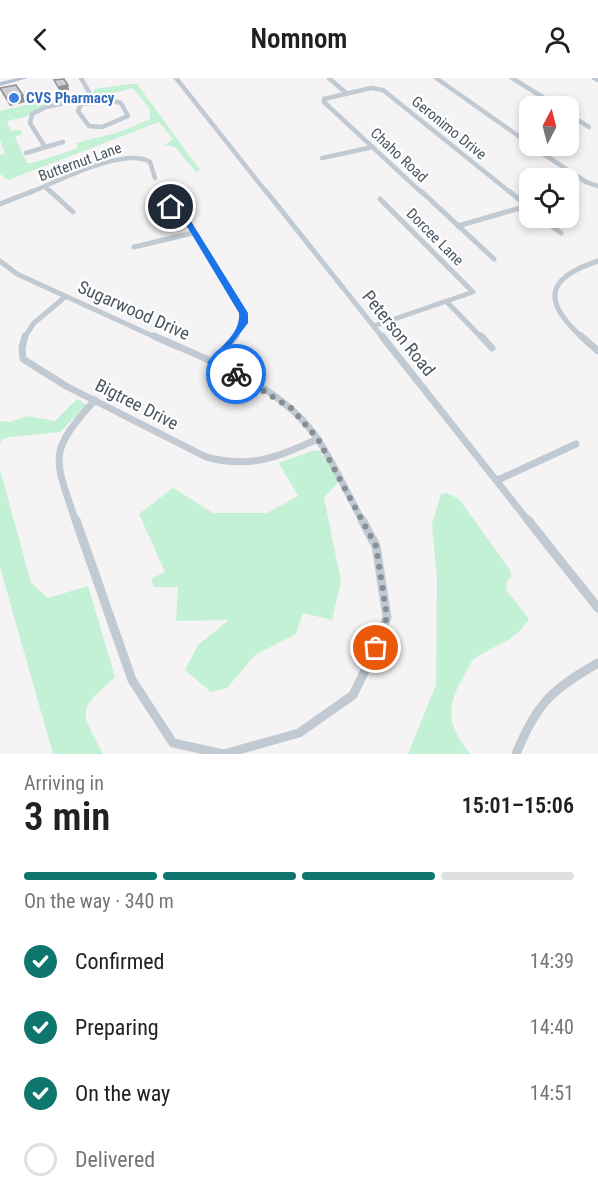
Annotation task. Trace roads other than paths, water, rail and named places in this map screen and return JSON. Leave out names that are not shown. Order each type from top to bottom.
[{"type":"main road","points":[[0,84],[25,78]]},
{"type":"street","points":[[45,147],[30,123],[32,114],[57,104],[82,102],[117,101],[126,110],[128,116],[105,126],[94,127],[86,122],[78,111],[82,102],[89,89],[81,78]]},
{"type":"street","name":"Peterson Road","points":[[176,78],[598,608]]},
{"type":"street","points":[[329,78],[346,93]]},
{"type":"street","points":[[436,78],[519,137]]},
{"type":"street","points":[[512,78],[541,96]]},
{"type":"street","points":[[594,78],[598,80]]},
{"type":"street","name":"Geronimo Drive","points":[[346,93],[371,88],[383,90],[519,200]]},
{"type":"street","name":"Chaho Road","points":[[346,93],[328,97],[324,102],[494,259]]},
{"type":"street","points":[[579,121],[589,127]]},
{"type":"street","points":[[26,153],[63,142]]},
{"type":"street","points":[[322,158],[373,147]]},
{"type":"street","name":"Butternut Lane","points":[[0,204],[112,160],[133,156],[150,161],[156,169],[155,178]]},
{"type":"street","points":[[546,156],[579,178],[598,186]]},
{"type":"street","points":[[45,187],[73,212]]},
{"type":"street","name":"Dorcee Lane","points":[[380,199],[473,292],[447,302]]},
{"type":"street","points":[[171,207],[181,211],[243,313],[244,323],[237,335],[212,363]]},
{"type":"street","points":[[458,226],[519,209]]},
{"type":"street","points":[[554,228],[561,233]]},
{"type":"street","points":[[134,247],[193,232]]},
{"type":"street","name":"Sugarwood Drive","points":[[0,261],[17,274],[65,297],[248,379],[291,408],[318,439],[376,546],[387,617],[376,648],[353,695],[299,733],[224,754],[173,743],[132,680],[58,469],[56,455],[60,441],[95,400]]},
{"type":"street","points":[[596,347],[564,320],[554,296],[558,282],[572,270],[598,261]]},
{"type":"street","name":"Bigtree Drive","points":[[65,297],[30,326],[22,337],[23,359],[95,400],[206,457],[230,465],[252,465],[318,439]]},
{"type":"street","points":[[374,326],[447,302],[492,348]]},
{"type":"street","points":[[498,480],[576,444]]},
{"type":"street","points":[[516,754],[530,719],[543,699],[561,684],[598,663]]},
{"type":"place","name":"CVS Pharmacy","points":[[14,98]]}]
